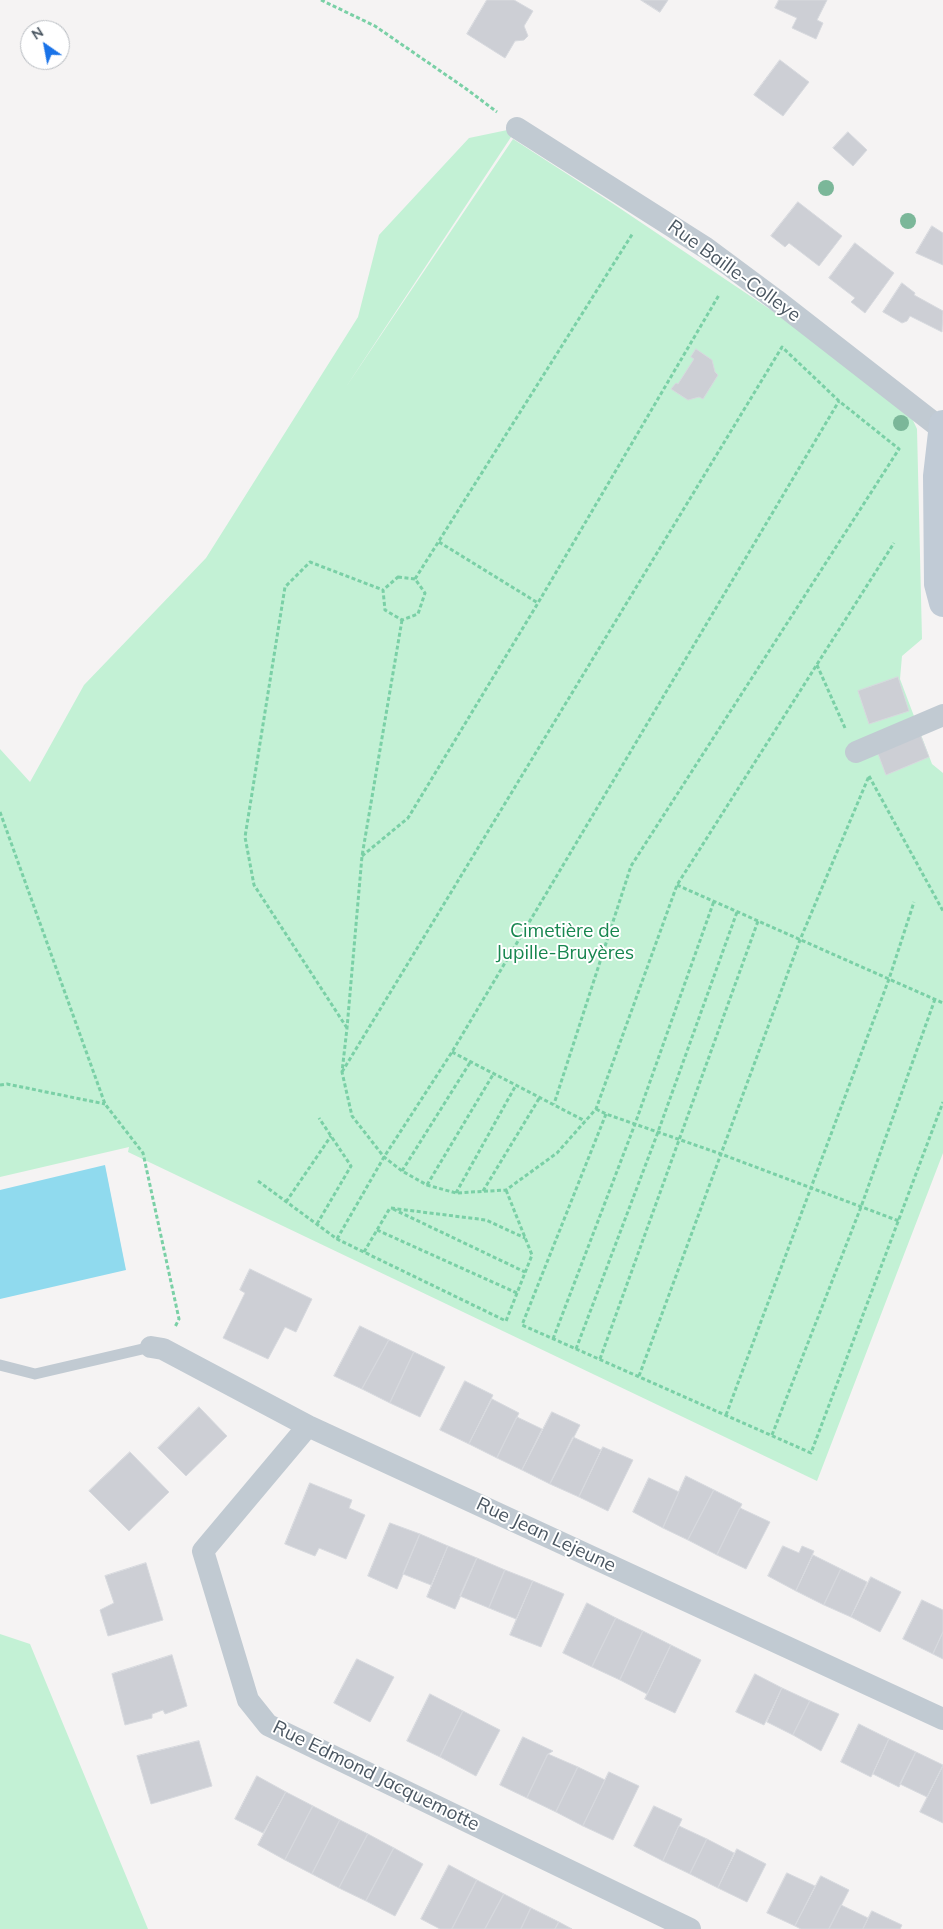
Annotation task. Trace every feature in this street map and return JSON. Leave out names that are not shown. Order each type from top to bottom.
[{"type":"street","name":"Rue Baille-Colleye","points":[[518,128],[706,248],[942,427]]},
{"type":"street","points":[[942,427],[937,476],[938,584],[943,603]]},
{"type":"street","points":[[856,752],[943,715]]},
{"type":"street","name":"Rue Jean Lejeune","points":[[157,1348],[308,1426],[943,1719]]},
{"type":"street","name":"Rue Edmond Jacquemotte","points":[[308,1426],[203,1551],[248,1700],[268,1725],[690,1929]]},
{"type":"lane","points":[[0,1365],[36,1374],[157,1348]]},
{"type":"path","points":[[321,0],[375,26],[465,88],[518,128]]},
{"type":"path","points":[[415,580],[648,211]]},
{"type":"path","points":[[362,856],[408,818],[538,603],[719,295]]},
{"type":"path","points":[[342,1072],[782,347],[839,401],[898,449],[631,866],[554,1104]]},
{"type":"path","points":[[337,1239],[384,1157],[452,1052],[839,401]]},
{"type":"path","points":[[439,542],[538,603]]},
{"type":"path","points":[[402,620],[362,856],[342,1072],[352,1116],[384,1157],[402,1171],[427,1185],[456,1193],[506,1190],[557,1153],[596,1109],[677,885],[894,543]]},
{"type":"path","points":[[347,1028],[254,885],[245,837],[285,586],[310,562],[383,590]]},
{"type":"path","points":[[383,590],[398,577],[415,580],[425,593],[418,614],[402,620]]},
{"type":"path","points":[[383,590],[385,610],[402,620]]},
{"type":"path","points":[[817,665],[856,752],[943,911]]},
{"type":"path","points":[[639,1376],[800,940],[870,776]]},
{"type":"path","points":[[0,812],[105,1104],[143,1153],[179,1319],[157,1348]]},
{"type":"path","points":[[677,885],[943,1003]]},
{"type":"path","points":[[553,1338],[635,1124],[714,901]]},
{"type":"path","points":[[726,1415],[889,979],[914,902]]},
{"type":"path","points":[[576,1349],[658,1132],[737,912]]},
{"type":"path","points":[[600,1359],[758,921]]},
{"type":"path","points":[[772,1435],[861,1207],[935,999]]},
{"type":"path","points":[[452,1052],[585,1121]]},
{"type":"path","points":[[402,1171],[471,1061]]},
{"type":"path","points":[[427,1185],[494,1073]]},
{"type":"path","points":[[0,1085],[6,1084],[105,1104]]},
{"type":"path","points":[[456,1193],[516,1085]]},
{"type":"path","points":[[483,1191],[540,1097]]},
{"type":"path","points":[[606,1114],[522,1325],[811,1453],[943,1102]]},
{"type":"path","points":[[596,1109],[898,1221]]},
{"type":"path","points":[[317,1224],[351,1166],[319,1118]]},
{"type":"path","points":[[286,1202],[331,1136]]},
{"type":"path","points":[[258,1181],[337,1239],[506,1321],[532,1254],[506,1190]]},
{"type":"path","points":[[390,1208],[486,1220],[525,1238]]},
{"type":"path","points":[[364,1252],[390,1208]]},
{"type":"path","points":[[390,1208],[526,1272]]},
{"type":"path","points":[[376,1230],[517,1293]]},
{"type":"green space","name":"Cimetière de Jupille-Bruyères","points":[[517,128],[346,387],[513,139],[771,310],[909,412],[917,429],[922,639],[902,656],[900,679],[932,764],[943,773],[943,1153],[817,1481],[128,1152],[129,1147],[0,1177],[0,749],[30,782],[84,685],[206,558],[358,317],[379,235],[469,138]]},
{"type":"green space","points":[[0,1634],[30,1644],[148,1929],[0,1929]]},
{"type":"water","points":[[105,1165],[126,1270],[0,1299],[0,1190]]},
{"type":"building","points":[[487,0],[514,0],[533,11],[524,26],[528,36],[524,40],[515,41],[505,58],[467,34]]},
{"type":"building","points":[[641,0],[668,0],[660,12]]},
{"type":"building","points":[[779,0],[827,0],[817,20],[823,23],[816,39],[792,28],[797,18],[775,8]]},
{"type":"building","points":[[780,60],[809,82],[783,116],[754,95]]},
{"type":"building","points":[[848,132],[867,150],[853,166],[833,148]]},
{"type":"building","points":[[798,202],[842,236],[819,266],[789,243],[785,247],[771,236]]},
{"type":"building","points":[[932,226],[943,233],[943,265],[916,253]]},
{"type":"building","points":[[855,243],[894,273],[865,313],[851,302],[855,298],[829,278]]},
{"type":"building","points":[[902,283],[915,293],[914,295],[943,311],[942,332],[910,316],[907,321],[902,323],[883,312]]},
{"type":"building","points":[[696,349],[712,360],[715,372],[718,375],[703,399],[699,397],[688,400],[671,389],[676,383],[678,384],[694,359],[691,357]]},
{"type":"building","points":[[898,677],[909,711],[869,724],[858,691]]},
{"type":"building","points":[[920,734],[929,757],[886,775],[877,751]]},
{"type":"building","points":[[250,1269],[312,1299],[296,1332],[285,1327],[268,1359],[223,1338],[245,1293],[240,1290]]},
{"type":"building","points":[[360,1326],[389,1340],[362,1389],[334,1376]]},
{"type":"building","points":[[389,1340],[414,1352],[390,1403],[362,1389]]},
{"type":"building","points":[[414,1352],[445,1367],[420,1417],[390,1403]]},
{"type":"building","points":[[465,1381],[493,1395],[469,1444],[440,1430]]},
{"type":"building","points":[[492,1399],[519,1413],[497,1458],[469,1444]]},
{"type":"building","points":[[199,1407],[227,1436],[186,1476],[158,1448]]},
{"type":"building","points":[[552,1412],[580,1425],[550,1484],[522,1470]]},
{"type":"building","points":[[517,1417],[542,1429],[522,1470],[497,1458]]},
{"type":"building","points":[[573,1437],[601,1450],[579,1497],[550,1484]]},
{"type":"building","points":[[603,1447],[633,1460],[608,1511],[579,1497]]},
{"type":"building","points":[[130,1452],[169,1492],[129,1531],[89,1491]]},
{"type":"building","points":[[686,1476],[714,1490],[688,1540],[663,1528]]},
{"type":"building","points":[[649,1478],[679,1492],[663,1528],[633,1512]]},
{"type":"building","points":[[310,1483],[352,1500],[349,1508],[365,1515],[346,1559],[319,1548],[315,1556],[285,1544]]},
{"type":"building","points":[[714,1490],[742,1504],[717,1555],[688,1540]]},
{"type":"building","points":[[740,1508],[770,1522],[746,1569],[717,1555]]},
{"type":"building","points":[[390,1523],[420,1534],[397,1589],[368,1576]]},
{"type":"building","points":[[420,1534],[448,1546],[431,1585],[403,1574]]},
{"type":"building","points":[[448,1546],[477,1558],[455,1609],[427,1597]]},
{"type":"building","points":[[783,1546],[799,1553],[802,1546],[814,1551],[796,1591],[768,1576]]},
{"type":"building","points":[[813,1555],[841,1569],[824,1605],[796,1591]]},
{"type":"building","points":[[477,1558],[505,1570],[489,1608],[460,1596]]},
{"type":"building","points":[[146,1563],[163,1620],[108,1636],[100,1610],[114,1603],[105,1576]]},
{"type":"building","points":[[841,1569],[867,1582],[851,1617],[824,1605]]},
{"type":"building","points":[[505,1570],[533,1581],[516,1619],[489,1608]]},
{"type":"building","points":[[871,1577],[901,1592],[880,1632],[851,1617]]},
{"type":"building","points":[[533,1581],[564,1594],[541,1647],[510,1635]]},
{"type":"building","points":[[922,1600],[943,1610],[943,1632],[933,1654],[903,1639]]},
{"type":"building","points":[[587,1603],[616,1618],[592,1667],[563,1653]]},
{"type":"building","points":[[616,1618],[643,1631],[620,1680],[592,1667]]},
{"type":"building","points":[[643,1631],[671,1645],[647,1694],[620,1680]]},
{"type":"building","points":[[943,1632],[943,1659],[933,1654]]},
{"type":"building","points":[[671,1645],[701,1660],[675,1713],[645,1699]]},
{"type":"building","points":[[172,1655],[187,1706],[165,1714],[163,1710],[152,1714],[152,1718],[125,1725],[112,1674]]},
{"type":"building","points":[[357,1659],[394,1677],[370,1722],[334,1703]]},
{"type":"building","points":[[755,1674],[782,1688],[764,1725],[736,1712]]},
{"type":"building","points":[[782,1688],[810,1701],[793,1735],[767,1722]]},
{"type":"building","points":[[430,1694],[463,1711],[440,1757],[407,1741]]},
{"type":"building","points":[[810,1701],[839,1714],[821,1751],[793,1735]]},
{"type":"building","points":[[463,1711],[500,1730],[476,1776],[440,1757]]},
{"type":"building","points":[[859,1724],[889,1739],[871,1777],[841,1762]]},
{"type":"building","points":[[523,1737],[553,1751],[548,1754],[527,1798],[500,1785]]},
{"type":"building","points":[[889,1739],[916,1752],[899,1787],[873,1774]]},
{"type":"building","points":[[199,1741],[212,1786],[151,1804],[137,1756]]},
{"type":"building","points":[[916,1752],[943,1765],[927,1797],[900,1784]]},
{"type":"building","points":[[548,1754],[578,1767],[556,1812],[527,1798]]},
{"type":"building","points":[[943,1766],[943,1823],[920,1812]]},
{"type":"building","points":[[578,1767],[605,1780],[583,1826],[556,1812]]},
{"type":"building","points":[[609,1772],[639,1786],[613,1840],[583,1826]]},
{"type":"building","points":[[257,1776],[286,1792],[263,1833],[235,1819]]},
{"type":"building","points":[[286,1792],[313,1806],[285,1860],[258,1845]]},
{"type":"building","points":[[313,1806],[340,1820],[312,1874],[285,1860]]},
{"type":"building","points":[[654,1806],[682,1819],[663,1861],[634,1846]]},
{"type":"building","points":[[340,1820],[368,1834],[339,1888],[312,1874]]},
{"type":"building","points":[[679,1826],[707,1839],[690,1874],[663,1861]]},
{"type":"building","points":[[368,1834],[394,1848],[366,1901],[339,1888]]},
{"type":"building","points":[[707,1839],[734,1853],[718,1888],[690,1874]]},
{"type":"building","points":[[394,1848],[423,1864],[395,1916],[366,1901]]},
{"type":"building","points":[[737,1849],[766,1864],[747,1902],[718,1888]]},
{"type":"building","points":[[449,1865],[477,1880],[452,1929],[440,1929],[421,1919]]},
{"type":"building","points":[[787,1873],[815,1886],[795,1926],[767,1913]]},
{"type":"building","points":[[821,1876],[849,1890],[829,1929],[801,1929],[795,1926]]},
{"type":"building","points":[[477,1880],[504,1894],[485,1929],[452,1929]]},
{"type":"building","points":[[504,1894],[531,1908],[521,1929],[485,1929]]},
{"type":"building","points":[[841,1905],[868,1918],[863,1929],[829,1929]]},
{"type":"building","points":[[531,1908],[559,1922],[555,1929],[521,1929]]},
{"type":"building","points":[[872,1911],[902,1925],[900,1929],[863,1929]]},
{"type":"building","points":[[559,1922],[572,1929],[555,1929]]}]
